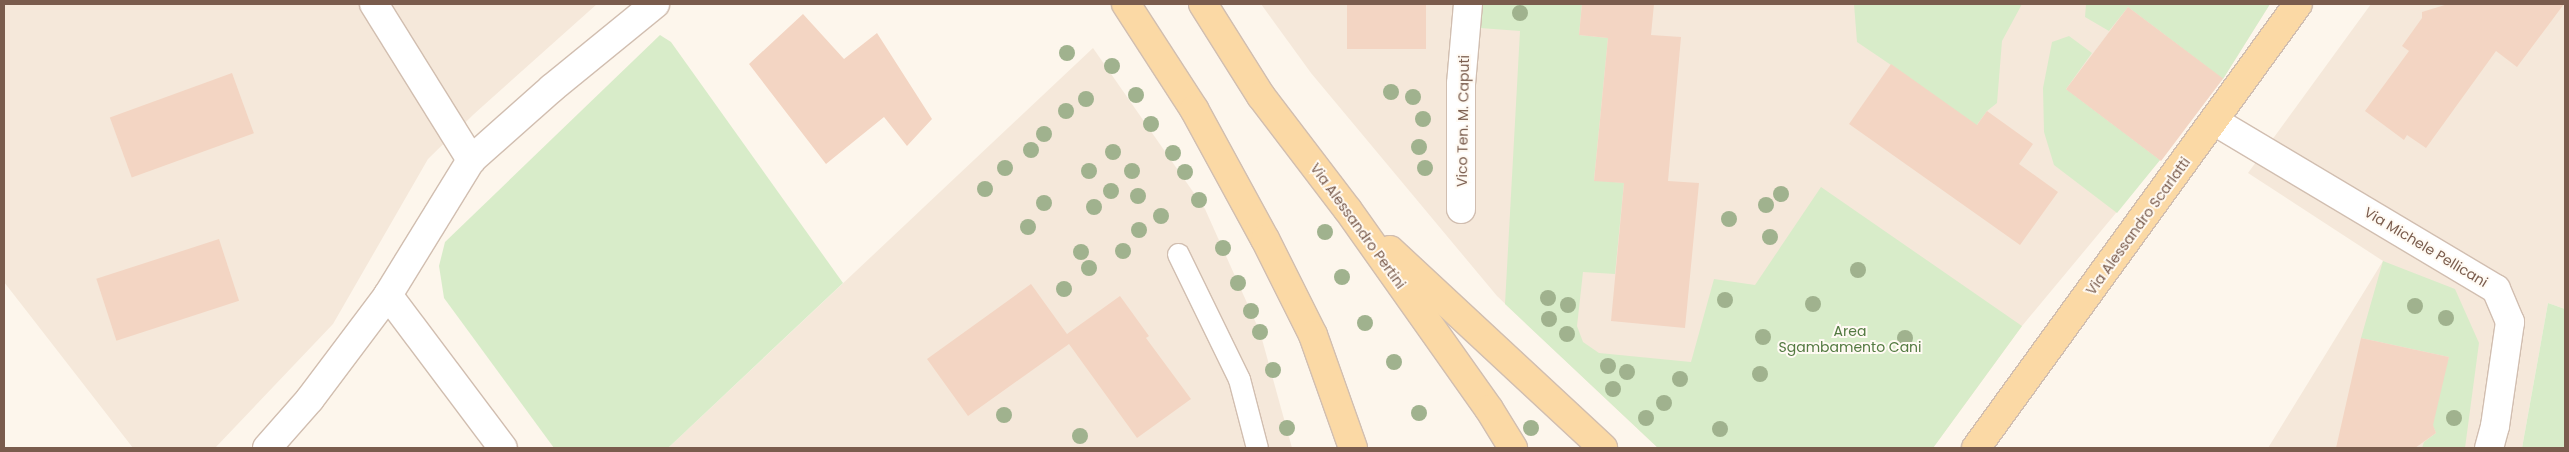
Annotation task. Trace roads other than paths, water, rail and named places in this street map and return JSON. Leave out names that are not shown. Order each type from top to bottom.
[{"type":"main road","points":[[1126,4],[1194,110],[1265,239],[1313,335],[1354,448]]},
{"type":"main road","name":"Via Alessandro Pertini","points":[[1203,4],[1261,96],[1348,210],[1489,410],[1513,448]]},
{"type":"main road","name":"Via Alessandro Scarlatti","points":[[1976,448],[2298,4]]},
{"type":"main road","points":[[1348,210],[1603,448]]},
{"type":"street","points":[[374,4],[471,160]]},
{"type":"street","points":[[267,448],[310,399],[388,295],[471,160],[552,88],[655,4]]},
{"type":"street","name":"Vico Ten. M. Caputi","points":[[1461,209],[1461,84],[1468,4]]},
{"type":"street","name":"Via Michele Pellicani","points":[[2214,121],[2496,289],[2510,322],[2495,426],[2489,448]]},
{"type":"street","points":[[388,295],[503,448]]},
{"type":"lane","points":[[1178,254],[1239,379],[1257,448]]},
{"type":"park label","name":"Area Sgambamento Cani","points":[[1850,340]]}]
